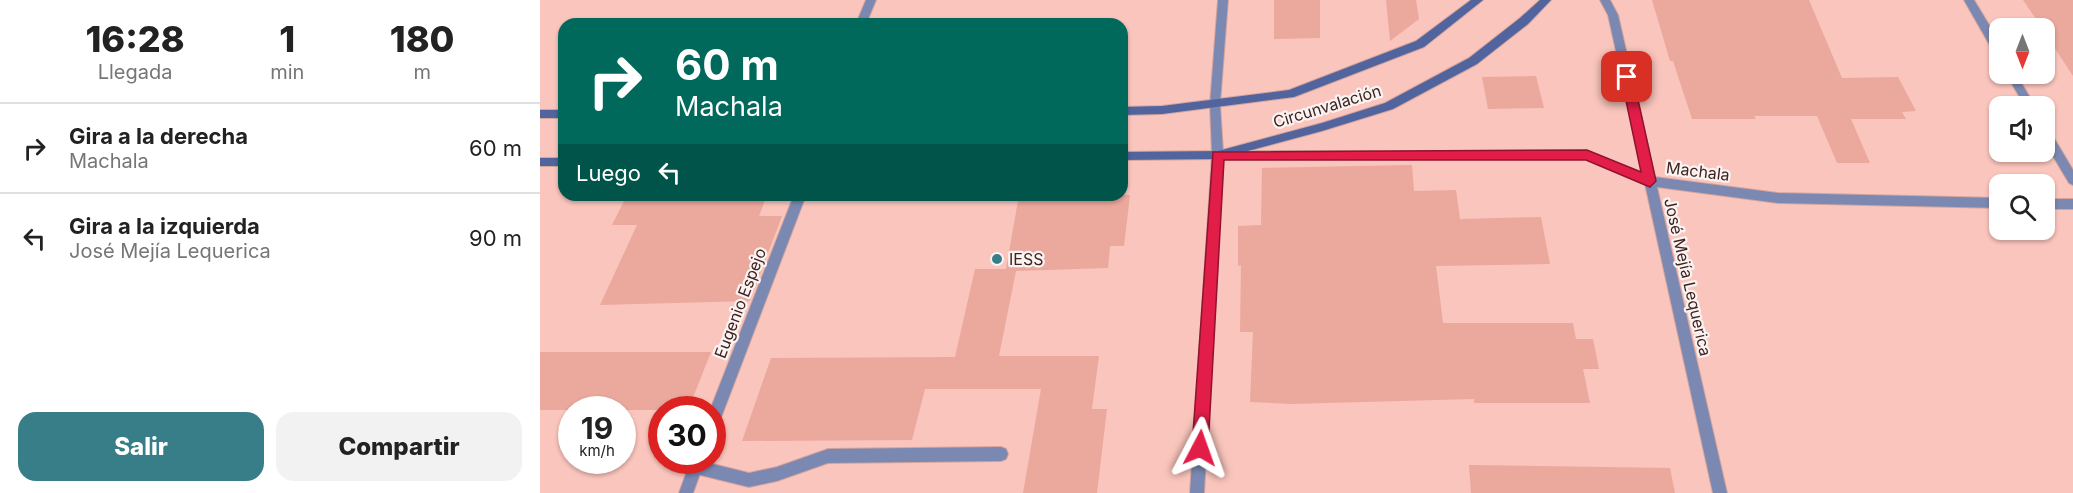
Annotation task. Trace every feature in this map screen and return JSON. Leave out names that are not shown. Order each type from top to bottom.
[{"type":"main road","name":"Circunvalación","points":[[1128,111],[1162,110],[1290,94],[1420,44],[1478,0]]},
{"type":"main road","name":"Circunvalación","points":[[1128,156],[1218,155],[1389,106],[1473,61],[1524,21],[1546,0]]},
{"type":"main road","points":[[540,114],[558,114]]},
{"type":"main road","points":[[540,162],[558,162]]},
{"type":"street","points":[[864,18],[871,0]]},
{"type":"street","points":[[1197,493],[1218,155],[1215,104],[1223,0]]},
{"type":"street","name":"José Mejía Lequerica","points":[[1605,0],[1613,15],[1720,493]]},
{"type":"street","points":[[1969,0],[1989,34]]},
{"type":"street","points":[[2055,150],[2073,180]]},
{"type":"street","name":"Machala","points":[[1218,155],[1587,155],[1650,181],[1778,198],[1989,203]]},
{"type":"street","name":"Eugenio Espejo","points":[[722,396],[798,201]]},
{"type":"street","points":[[2055,204],[2073,204]]},
{"type":"street","points":[[726,473],[749,480],[777,474],[828,456],[1001,454]]},
{"type":"street","points":[[686,493],[693,474]]},
{"type":"building","points":[[1274,0],[1320,0],[1320,38],[1274,39]]},
{"type":"building","points":[[1386,0],[1416,0],[1419,19],[1390,41]]},
{"type":"building","points":[[1652,0],[1809,0],[1842,78],[1898,77],[1916,111],[1902,112],[1906,119],[1851,119],[1870,163],[1837,163],[1817,116],[1692,119],[1673,61],[1670,61]]},
{"type":"building","points":[[2023,0],[2073,0],[2073,76],[2055,49],[2055,18],[2035,18]]},
{"type":"building","points":[[1536,76],[1544,108],[1488,109],[1482,77]]},
{"type":"building","points":[[1412,165],[1414,191],[1456,190],[1460,219],[1541,217],[1550,264],[1436,266],[1443,323],[1573,323],[1576,339],[1593,339],[1599,369],[1583,369],[1590,403],[1474,403],[1474,399],[1291,404],[1250,402],[1253,332],[1240,332],[1241,265],[1238,266],[1238,226],[1261,225],[1262,168]]},
{"type":"building","points":[[1128,195],[1130,195],[1124,246],[1110,246],[1108,268],[1016,271],[999,356],[1099,356],[1092,409],[1107,409],[1097,493],[1023,493],[1041,389],[925,389],[912,440],[742,441],[771,358],[955,357],[975,269],[1006,269],[1018,201],[1128,201]]},
{"type":"building","points":[[624,201],[765,201],[759,216],[782,216],[750,301],[600,305],[637,225],[612,225]]},
{"type":"building","points":[[540,352],[711,352],[694,396],[648,396],[648,410],[636,410],[636,396],[558,396],[558,410],[540,410]]},
{"type":"building","points":[[1469,465],[1670,468],[1675,493],[1471,493]]},
{"type":"place","name":"IESS","points":[[997,259]]},
{"type":"route","points":[[1200,448],[1218,155],[1587,155],[1650,181],[1627,77]]}]
